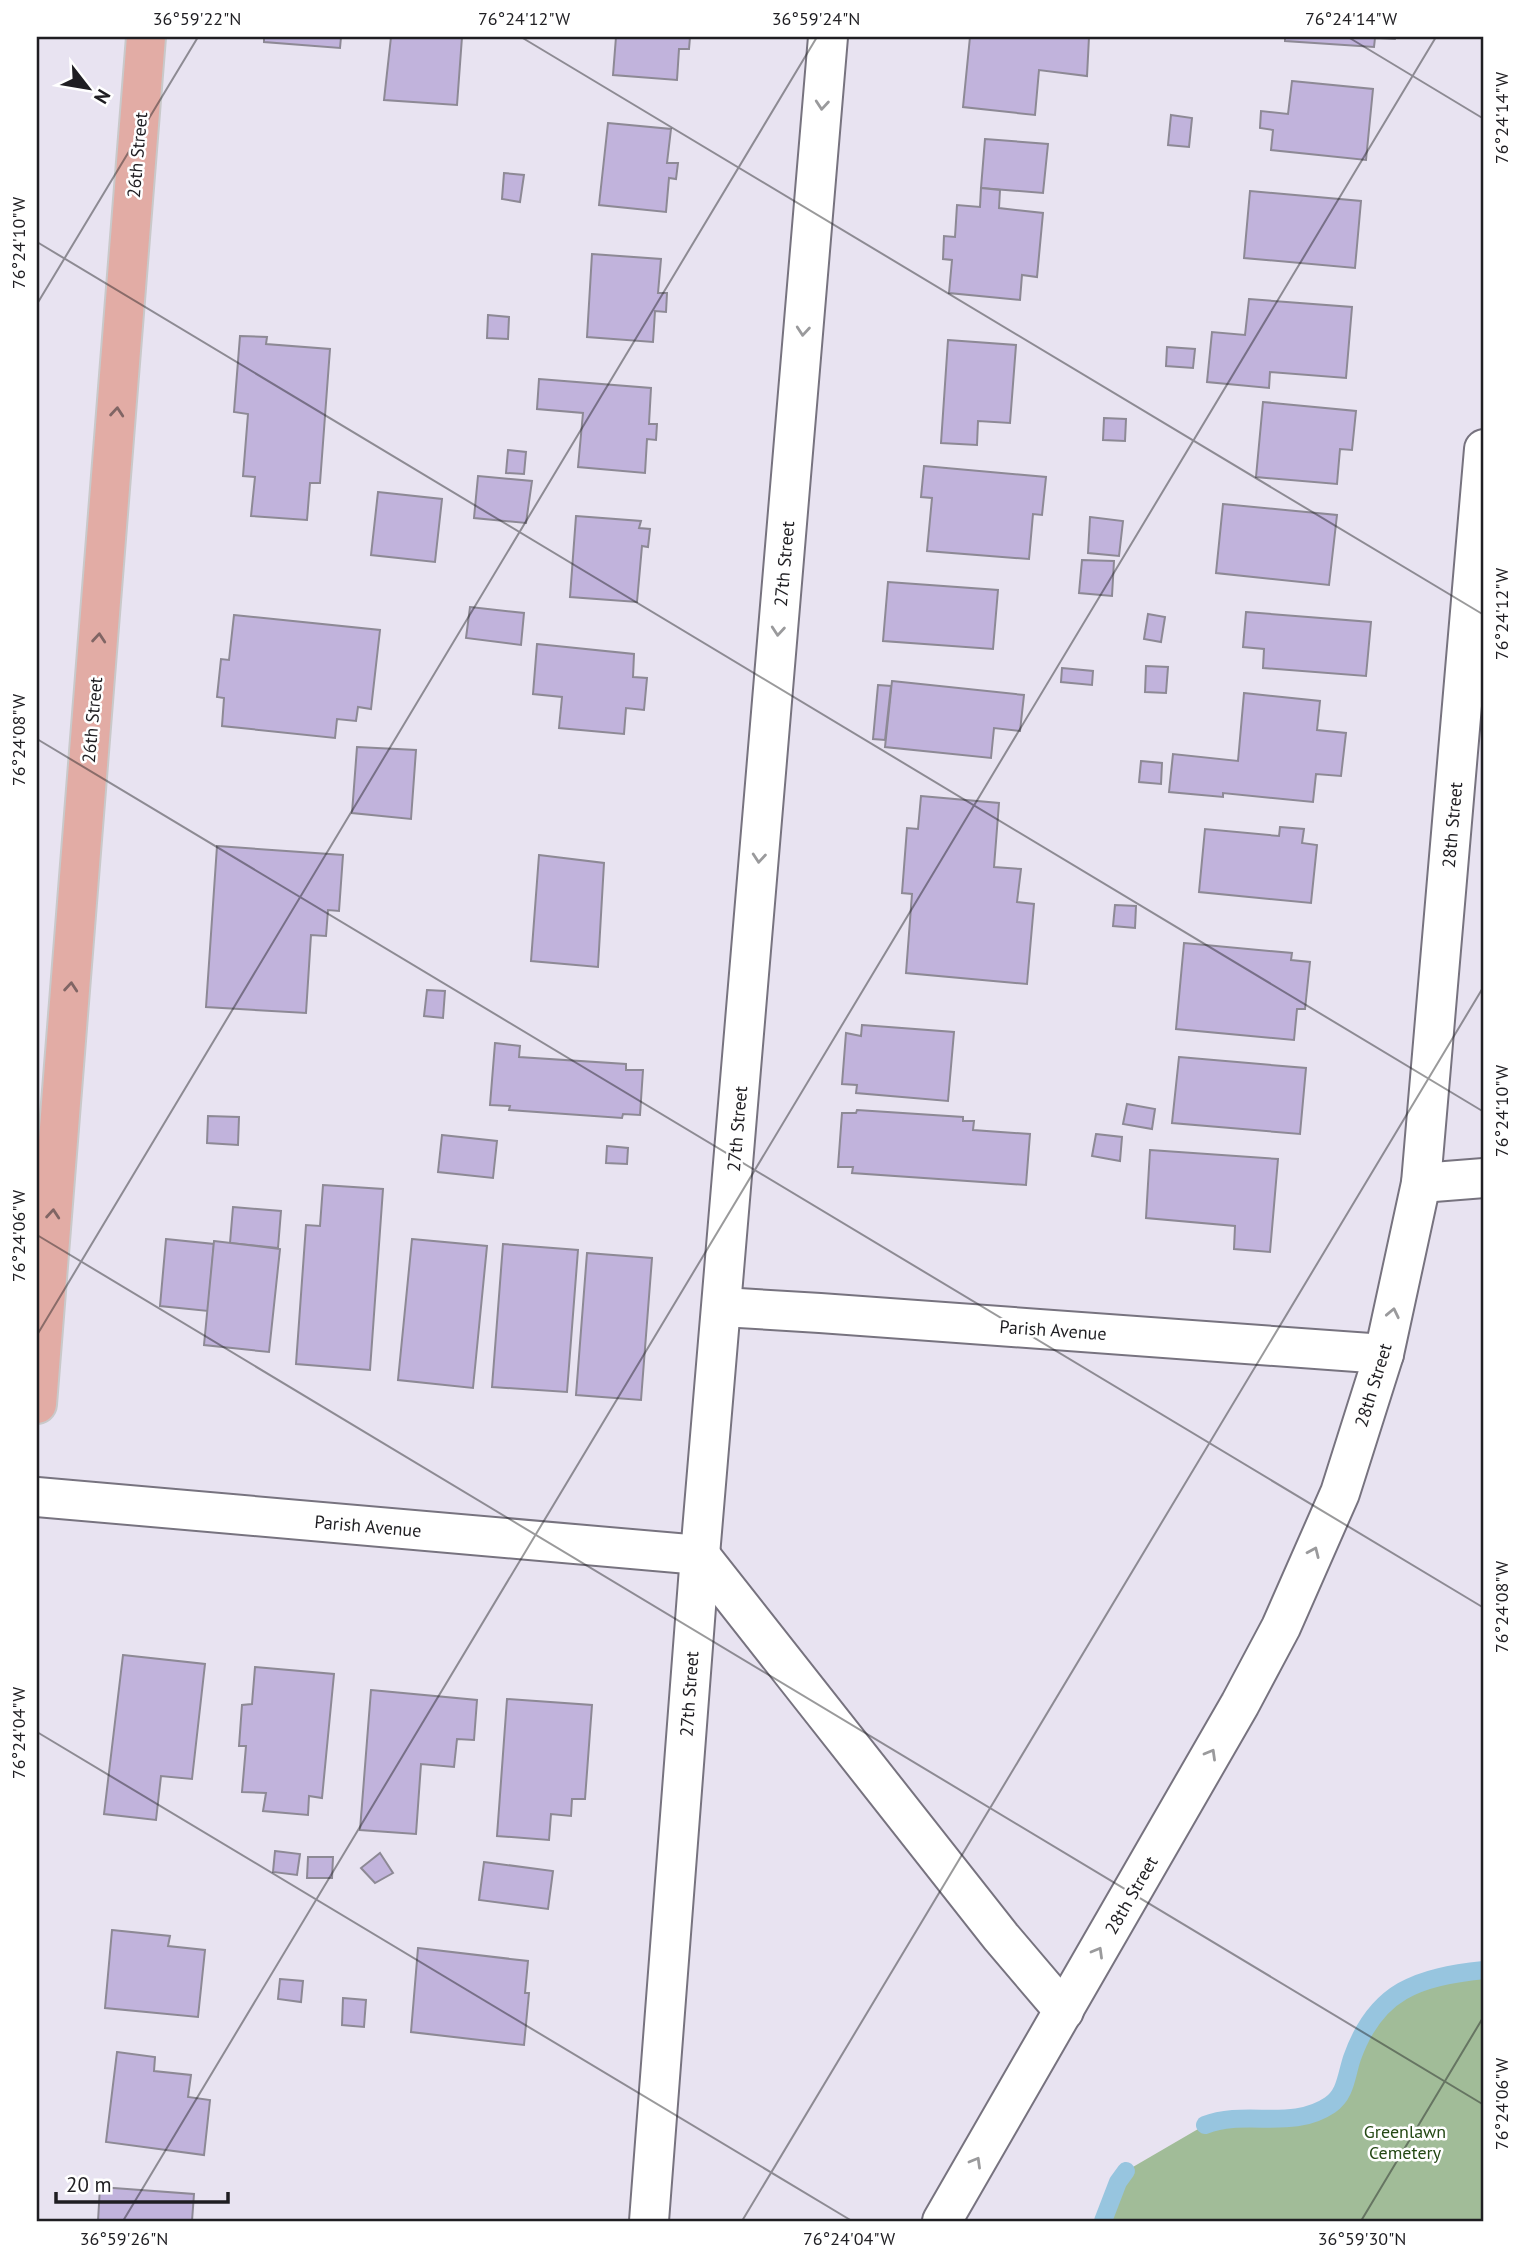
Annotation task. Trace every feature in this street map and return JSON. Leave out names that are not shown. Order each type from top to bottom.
[{"type":"main road","name":"26th Street","points":[[37,1404],[146,37]]},
{"type":"main road","name":"27th Street","points":[[649,2221],[700,1555],[828,37]]},
{"type":"main road","name":"28th Street","points":[[942,2221],[1240,1704],[1281,1626],[1340,1493],[1384,1354],[1421,1183],[1483,488],[1484,449]]},
{"type":"main road","points":[[1421,1183],[1484,1178]]},
{"type":"main road","name":"Parish Avenue","points":[[722,1307],[1384,1354]]},
{"type":"main road","name":"Parish Avenue","points":[[37,1497],[700,1555]]},
{"type":"main road","points":[[700,1555],[1001,1937],[1064,2011]]},
{"type":"green space","name":"Greenlawn Cemetery","points":[[1484,1970],[1484,2221],[1103,2221],[1118,2182],[1126,2171],[1205,2125],[1236,2119],[1300,2117],[1330,2105],[1342,2090],[1362,2035],[1373,2017],[1387,2002],[1420,1983]]},
{"type":"building","points":[[264,37],[341,37],[340,48],[264,42]]},
{"type":"building","points":[[391,37],[462,37],[457,105],[384,100]]},
{"type":"building","points":[[616,37],[690,37],[689,49],[679,49],[677,80],[613,75]]},
{"type":"building","points":[[970,37],[1089,37],[1087,76],[1039,70],[1035,115],[963,107]]},
{"type":"building","points":[[1285,37],[1396,37],[1375,38],[1374,47],[1285,41]]},
{"type":"building","points":[[1292,81],[1373,89],[1366,160],[1271,150],[1273,130],[1260,128],[1261,111],[1288,114]]},
{"type":"building","points":[[1171,115],[1192,118],[1189,147],[1168,145]]},
{"type":"building","points":[[608,123],[671,129],[667,163],[678,163],[676,179],[669,178],[666,212],[599,205]]},
{"type":"building","points":[[985,139],[1048,144],[1043,193],[981,188]]},
{"type":"building","points":[[504,173],[524,175],[520,202],[502,199]]},
{"type":"building","points":[[981,188],[1000,190],[999,208],[1043,213],[1037,277],[1022,275],[1020,300],[949,293],[952,260],[943,259],[944,236],[955,237],[957,205],[980,207]]},
{"type":"building","points":[[1250,191],[1361,201],[1355,268],[1244,258]]},
{"type":"building","points":[[592,254],[661,259],[658,293],[667,293],[666,312],[655,311],[653,342],[587,337]]},
{"type":"building","points":[[1249,299],[1352,307],[1346,378],[1270,372],[1269,388],[1207,382],[1212,332],[1245,335]]},
{"type":"building","points":[[488,315],[509,317],[508,339],[487,338]]},
{"type":"building","points":[[240,336],[267,337],[266,344],[330,349],[320,483],[310,483],[307,520],[251,516],[255,477],[243,476],[248,414],[234,412]]},
{"type":"building","points":[[948,340],[1016,345],[1010,423],[978,421],[977,445],[941,443]]},
{"type":"building","points":[[1167,347],[1195,349],[1193,368],[1166,366]]},
{"type":"building","points":[[539,379],[651,388],[649,424],[657,424],[656,440],[647,439],[645,473],[578,467],[583,413],[537,409]]},
{"type":"building","points":[[1263,402],[1356,411],[1352,450],[1340,449],[1337,484],[1256,477]]},
{"type":"building","points":[[1104,418],[1126,419],[1125,441],[1103,440]]},
{"type":"building","points":[[508,450],[526,452],[524,474],[506,473]]},
{"type":"building","points":[[924,466],[1046,477],[1042,515],[1033,514],[1029,559],[927,551],[932,498],[921,497]]},
{"type":"building","points":[[478,476],[532,481],[526,523],[474,518]]},
{"type":"building","points":[[378,492],[442,499],[435,562],[371,555]]},
{"type":"building","points":[[1223,504],[1337,515],[1329,585],[1216,573]]},
{"type":"building","points":[[576,516],[641,521],[639,528],[650,529],[648,547],[642,546],[637,602],[570,597]]},
{"type":"building","points":[[1090,517],[1123,521],[1119,556],[1088,553]]},
{"type":"building","points":[[1082,560],[1114,561],[1112,596],[1079,593]]},
{"type":"building","points":[[888,582],[998,590],[993,649],[883,641]]},
{"type":"building","points":[[470,607],[524,613],[521,645],[466,638]]},
{"type":"building","points":[[1246,612],[1371,622],[1366,676],[1263,668],[1264,649],[1243,647]]},
{"type":"building","points":[[1148,614],[1165,617],[1161,642],[1144,639]]},
{"type":"building","points":[[234,615],[380,630],[371,709],[358,707],[356,721],[337,719],[335,738],[222,726],[224,698],[217,697],[221,659],[229,660]]},
{"type":"building","points":[[537,644],[634,654],[633,677],[647,678],[644,710],[626,708],[624,734],[559,728],[562,697],[533,694]]},
{"type":"building","points":[[1146,666],[1168,667],[1166,693],[1145,692]]},
{"type":"building","points":[[1062,668],[1093,671],[1092,685],[1061,682]]},
{"type":"building","points":[[892,681],[1024,695],[1020,731],[994,728],[991,758],[885,747]]},
{"type":"building","points":[[878,685],[891,686],[885,740],[873,739]]},
{"type":"building","points":[[1244,693],[1320,701],[1317,730],[1346,733],[1341,776],[1316,774],[1313,802],[1223,793],[1223,797],[1169,792],[1173,754],[1238,761]]},
{"type":"building","points":[[357,747],[416,750],[411,819],[352,813]]},
{"type":"building","points":[[1141,761],[1162,763],[1161,784],[1139,782]]},
{"type":"building","points":[[921,796],[999,803],[994,867],[1021,869],[1017,902],[1034,904],[1027,984],[906,973],[912,894],[902,893],[907,828],[918,829]]},
{"type":"building","points":[[1280,827],[1304,829],[1302,843],[1317,845],[1311,903],[1199,892],[1205,829],[1279,836]]},
{"type":"building","points":[[217,846],[343,855],[339,911],[328,910],[326,936],[311,935],[306,1013],[206,1007]]},
{"type":"building","points":[[539,855],[604,863],[598,967],[531,961]]},
{"type":"building","points":[[1115,905],[1136,906],[1135,928],[1113,926]]},
{"type":"building","points":[[1184,943],[1292,953],[1291,960],[1310,962],[1305,1009],[1297,1009],[1294,1040],[1176,1029]]},
{"type":"building","points":[[427,990],[445,991],[443,1018],[424,1016]]},
{"type":"building","points":[[862,1025],[954,1032],[948,1101],[856,1093],[857,1085],[842,1084],[846,1033],[861,1036]]},
{"type":"building","points":[[495,1043],[520,1046],[519,1057],[626,1064],[626,1070],[643,1070],[640,1115],[623,1114],[622,1118],[509,1110],[510,1106],[490,1105]]},
{"type":"building","points":[[1179,1057],[1306,1068],[1300,1134],[1172,1123]]},
{"type":"building","points":[[1127,1104],[1155,1109],[1152,1129],[1123,1124]]},
{"type":"building","points":[[857,1110],[963,1117],[963,1121],[974,1121],[973,1130],[1030,1134],[1026,1185],[852,1173],[853,1167],[838,1167],[842,1113],[856,1113]]},
{"type":"building","points":[[208,1116],[239,1117],[238,1145],[207,1143]]},
{"type":"building","points":[[1096,1134],[1122,1137],[1120,1161],[1092,1156]]},
{"type":"building","points":[[442,1135],[497,1141],[493,1178],[438,1172]]},
{"type":"building","points":[[607,1146],[628,1148],[627,1164],[606,1163]]},
{"type":"building","points":[[1150,1150],[1278,1159],[1270,1252],[1234,1249],[1235,1226],[1146,1218]]},
{"type":"building","points":[[323,1185],[383,1189],[370,1370],[296,1364],[306,1225],[320,1226]]},
{"type":"building","points":[[233,1207],[281,1211],[278,1248],[230,1243]]},
{"type":"building","points":[[166,1239],[214,1244],[208,1311],[160,1306]]},
{"type":"building","points":[[412,1239],[487,1246],[473,1388],[398,1380]]},
{"type":"building","points":[[214,1241],[280,1249],[269,1352],[204,1345]]},
{"type":"building","points":[[503,1244],[578,1250],[567,1392],[492,1387]]},
{"type":"building","points":[[587,1253],[652,1258],[641,1400],[576,1395]]},
{"type":"building","points":[[123,1655],[205,1664],[192,1779],[161,1776],[156,1820],[104,1814]]},
{"type":"building","points":[[255,1667],[334,1674],[322,1798],[309,1796],[308,1815],[263,1811],[266,1793],[242,1792],[246,1746],[239,1746],[242,1705],[252,1704]]},
{"type":"building","points":[[371,1690],[477,1700],[474,1740],[457,1739],[454,1767],[421,1764],[416,1834],[360,1830]]},
{"type":"building","points":[[507,1699],[592,1705],[585,1799],[572,1799],[571,1816],[551,1814],[549,1840],[497,1836]]},
{"type":"building","points":[[275,1851],[300,1854],[297,1875],[273,1872]]},
{"type":"building","points":[[380,1853],[393,1873],[375,1883],[361,1868]]},
{"type":"building","points":[[308,1857],[333,1857],[332,1878],[307,1878]]},
{"type":"building","points":[[484,1862],[553,1871],[548,1909],[479,1900]]},
{"type":"building","points":[[112,1930],[170,1936],[168,1946],[205,1950],[198,2017],[105,2008]]},
{"type":"building","points":[[418,1948],[528,1961],[525,1993],[529,1993],[524,2045],[411,2032]]},
{"type":"building","points":[[280,1979],[303,1981],[301,2002],[278,1999]]},
{"type":"building","points":[[343,1998],[366,2000],[364,2027],[342,2025]]},
{"type":"building","points":[[117,2052],[155,2057],[154,2071],[191,2075],[188,2097],[210,2100],[204,2155],[106,2142]]},
{"type":"building","points":[[100,2187],[194,2194],[192,2221],[98,2221]]},
{"type":"waterway","points":[[1205,2125],[1236,2119],[1300,2117],[1330,2105],[1342,2090],[1362,2035],[1373,2017],[1387,2002],[1420,1983],[1484,1970]]},
{"type":"waterway","points":[[1103,2221],[1118,2182],[1126,2171]]}]
